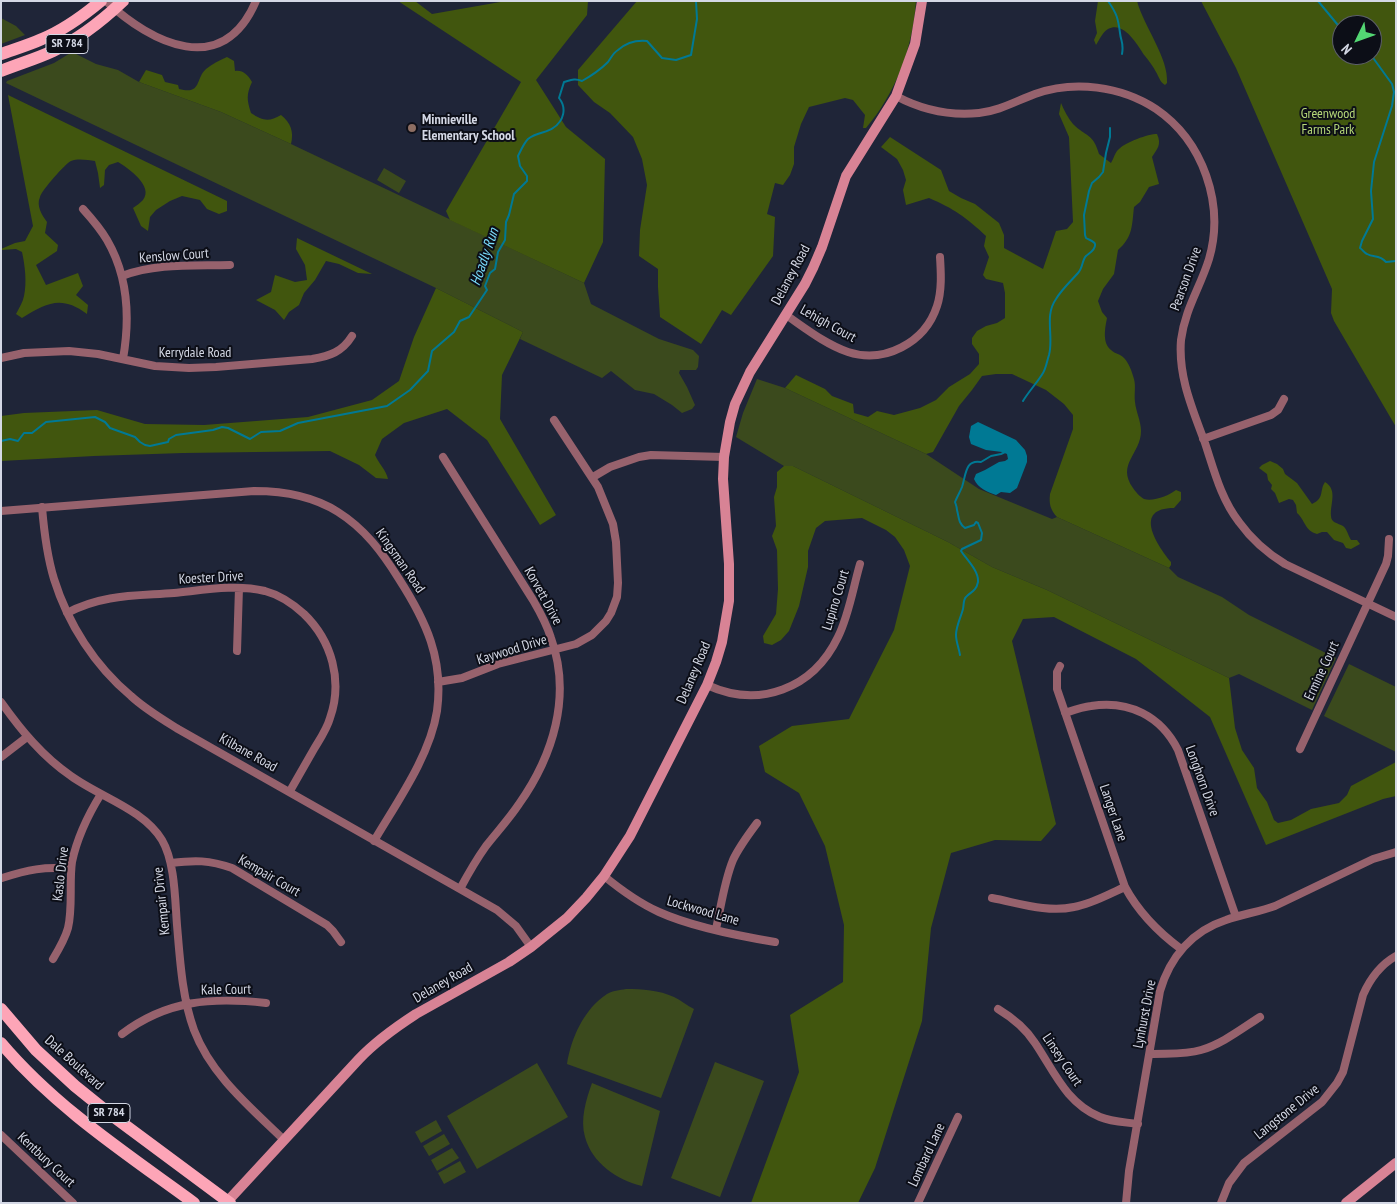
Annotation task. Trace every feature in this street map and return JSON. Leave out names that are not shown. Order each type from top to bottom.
[{"type":"main road","name":"SR 784","points":[[1,54],[58,31],[101,1]]},
{"type":"main road","name":"SR 784","points":[[1,71],[33,60],[69,43],[84,34],[115,4]]},
{"type":"main road","name":"Dale Boulevard","points":[[1,1009],[36,1050],[75,1086],[228,1202]]},
{"type":"main road","name":"SR 784","points":[[1,1043],[66,1108],[194,1203]]},
{"type":"street","points":[[115,4],[128,20],[155,36],[180,45],[202,48],[219,44],[235,33],[249,16],[256,1]]},
{"type":"street","name":"Delaney Road","points":[[228,1202],[361,1057],[389,1032],[416,1014],[509,962],[531,947],[566,918],[586,898],[604,876],[630,836],[707,685],[722,642],[729,602],[729,564],[723,478],[724,458],[730,422],[738,398],[750,372],[805,284],[822,247],[846,176],[896,96],[915,44],[922,1]]},
{"type":"street","name":"Pearson Drive","points":[[896,96],[919,107],[936,112],[963,114],[994,110],[1049,90],[1080,87],[1096,88],[1126,94],[1139,99],[1157,110],[1177,127],[1193,147],[1209,184],[1214,227],[1211,248],[1202,278],[1189,307],[1184,325],[1181,368],[1203,440],[1225,500],[1238,522],[1252,539],[1270,555],[1396,617]]},
{"type":"street","points":[[83,209],[106,238],[122,276],[127,312],[122,360]]},
{"type":"street","name":"Lehigh Court","points":[[786,315],[815,335],[850,352],[870,356],[891,352],[916,338],[932,317],[939,297],[941,282],[940,257]]},
{"type":"street","name":"Kenslow Court","points":[[122,276],[148,268],[165,266],[230,265]]},
{"type":"street","name":"Kerrydale Road","points":[[1,358],[29,352],[69,351],[91,353],[155,366],[216,367],[312,360],[334,354],[345,346],[352,336]]},
{"type":"street","points":[[1203,440],[1271,415],[1278,410],[1284,399]]},
{"type":"street","name":"Kaywood Drive","points":[[438,682],[462,678],[498,664],[576,644],[592,635],[611,614],[617,597],[618,584],[618,565],[613,524],[606,502],[593,477],[554,420]]},
{"type":"street","points":[[593,477],[610,467],[651,455],[724,458]]},
{"type":"street","name":"Korvett Drive","points":[[443,457],[543,619],[555,650],[560,700],[554,733],[540,770],[521,803],[487,846],[460,889]]},
{"type":"street","name":"Kingsman Road","points":[[1,511],[270,491],[308,498],[326,505],[354,522],[366,533],[386,558],[421,615],[436,663],[438,682],[437,711],[430,739],[418,765],[374,841]]},
{"type":"street","name":"Kilbane Road","points":[[42,507],[49,559],[54,579],[68,613],[78,633],[102,667],[136,700],[178,729],[497,910],[523,934],[531,947]]},
{"type":"street","name":"Ermine Court","points":[[1300,748],[1386,564],[1389,539]]},
{"type":"street","name":"Lupino Court","points":[[707,685],[729,693],[753,695],[780,690],[804,679],[823,662],[839,635],[860,564]]},
{"type":"street","points":[[237,651],[238,588]]},
{"type":"street","name":"Koester Drive","points":[[68,613],[86,604],[105,598],[238,588],[266,591],[289,602],[312,622],[319,631],[331,656],[335,681],[332,714],[290,791]]},
{"type":"street","name":"Langer Lane","points":[[1060,666],[1057,672],[1057,689],[1125,887],[1132,901],[1147,919],[1166,938],[1181,949]]},
{"type":"street","name":"Kempair Drive","points":[[1,702],[27,737],[54,763],[76,779],[135,813],[150,824],[163,842],[171,863],[182,976],[193,1028],[215,1069],[237,1094],[284,1140]]},
{"type":"street","name":"Longhorn Drive","points":[[1065,713],[1104,704],[1119,706],[1142,712],[1168,733],[1178,750],[1236,917]]},
{"type":"street","points":[[1,757],[27,737]]},
{"type":"street","name":"Kaslo Drive","points":[[53,960],[65,938],[68,927],[71,869],[77,843],[101,794]]},
{"type":"street","points":[[716,929],[731,865],[744,840],[757,823]]},
{"type":"street","name":"Lynhurst Drive","points":[[1126,1203],[1129,1171],[1160,991],[1170,966],[1181,949],[1188,941],[1223,921],[1275,906],[1373,859],[1396,852]]},
{"type":"street","name":"Kempair Court","points":[[171,863],[194,860],[232,868],[327,925],[341,942]]},
{"type":"street","points":[[2,878],[45,867],[71,869]]},
{"type":"street","name":"Lockwood Lane","points":[[604,876],[632,897],[673,918],[775,942]]},
{"type":"street","points":[[992,898],[1041,908],[1063,909],[1085,904],[1125,887]]},
{"type":"street","name":"Langstone Drive","points":[[1221,1203],[1229,1182],[1244,1163],[1322,1102],[1330,1093],[1343,1072],[1363,995],[1381,966],[1396,956]]},
{"type":"street","name":"Kale Court","points":[[122,1034],[147,1017],[187,1004],[228,1000],[266,1003]]},
{"type":"street","name":"Linsey Court","points":[[998,1009],[1019,1024],[1028,1034],[1062,1086],[1079,1104],[1100,1117],[1138,1124]]},
{"type":"street","points":[[1150,1054],[1187,1053],[1200,1050],[1220,1042],[1260,1017]]},
{"type":"street","name":"Lombard Lane","points":[[918,1203],[958,1117]]},
{"type":"street","name":"Kentbury Court","points":[[1,1135],[73,1203]]},
{"type":"street","points":[[1346,1203],[1396,1163]]},
{"type":"green space","points":[[398,1],[415,1],[432,14],[506,1],[588,1],[587,15],[536,80],[566,127],[605,159],[603,242],[584,283],[450,220],[446,211],[521,82]]},
{"type":"green space","points":[[637,1],[916,1],[911,35],[901,69],[886,100],[866,128],[863,128],[865,115],[853,100],[845,98],[809,107],[801,124],[794,147],[794,164],[790,175],[783,185],[775,183],[767,214],[775,217],[773,256],[731,315],[722,310],[701,344],[660,317],[658,269],[639,256],[640,230],[647,185],[642,159],[633,137],[610,113],[594,102],[578,85],[578,70]]},
{"type":"green space","points":[[1098,1],[1137,1],[1164,63],[1167,73],[1167,83],[1165,85],[1130,35],[1120,28],[1108,29],[1096,45],[1094,40],[1097,33],[1095,21]]},
{"type":"green space","name":"Greenwood Farms Park","points":[[1201,1],[1396,1],[1396,427],[1334,321],[1331,313],[1332,289],[1236,68]]},
{"type":"green space","points":[[1,18],[16,26],[25,35],[1,44]]},
{"type":"green space","points":[[72,52],[96,64],[118,70],[139,82],[221,112],[584,283],[591,304],[659,339],[693,350],[699,356],[696,370],[680,370],[679,373],[695,405],[692,409],[682,413],[654,394],[635,390],[611,371],[602,378],[520,339],[523,332],[436,288],[6,83],[54,63]]},
{"type":"green space","points":[[227,57],[234,61],[235,71],[245,73],[252,82],[248,98],[251,113],[266,120],[281,115],[291,128],[291,144],[221,112],[139,82],[146,70],[162,75],[165,82],[178,85],[179,89],[191,90],[195,88],[206,69]]},
{"type":"green space","points":[[8,95],[227,201],[227,211],[219,214],[207,209],[200,200],[182,196],[156,210],[150,217],[148,231],[141,226],[133,208],[143,200],[145,189],[143,183],[128,168],[118,162],[109,165],[105,170],[104,185],[100,188],[95,161],[80,159],[71,161],[54,178],[40,197],[39,207],[47,222],[45,233],[58,245],[57,251],[36,265],[46,285],[78,273],[83,286],[76,295],[88,305],[87,314],[69,304],[54,303],[39,308],[22,318],[16,314],[25,291],[22,252],[16,249],[1,249],[25,241],[33,226]]},
{"type":"green space","points":[[1061,103],[1073,124],[1092,139],[1099,154],[1111,163],[1122,146],[1137,139],[1157,134],[1159,141],[1152,157],[1159,184],[1149,187],[1140,202],[1134,207],[1129,235],[1118,250],[1114,274],[1103,289],[1098,301],[1102,312],[1107,318],[1106,343],[1111,350],[1126,360],[1135,382],[1135,402],[1141,431],[1140,439],[1128,465],[1128,480],[1139,495],[1148,500],[1161,498],[1176,490],[1181,492],[1181,500],[1174,508],[1161,510],[1154,514],[1151,520],[1159,546],[1171,562],[1169,568],[1057,517],[1050,506],[1050,494],[1073,429],[1073,415],[1064,404],[1046,390],[1012,374],[982,376],[959,406],[933,452],[926,454],[785,388],[796,375],[825,389],[832,396],[853,404],[854,413],[868,417],[877,411],[894,415],[920,408],[936,400],[949,387],[970,374],[979,364],[979,354],[972,344],[972,338],[977,331],[1005,318],[1003,283],[986,279],[983,275],[989,257],[984,246],[986,236],[959,214],[929,198],[906,205],[903,190],[906,180],[903,170],[897,159],[881,147],[890,137],[941,170],[949,191],[975,204],[999,223],[1004,235],[1004,248],[1043,269],[1056,231],[1067,229],[1073,222],[1069,137],[1059,114]]},
{"type":"green space","points":[[384,168],[406,181],[399,193],[377,180]]},
{"type":"green space","points":[[297,238],[372,274],[358,273],[339,264],[326,261],[315,280],[304,293],[299,305],[289,312],[284,320],[275,310],[256,300],[271,292],[275,275],[295,282],[307,280],[305,265],[296,249]]},
{"type":"green space","points":[[436,288],[523,332],[502,375],[500,419],[556,515],[540,525],[487,440],[447,409],[404,423],[382,439],[375,455],[388,479],[376,478],[359,465],[330,451],[183,453],[1,461],[1,416],[24,413],[97,410],[145,424],[204,425],[308,417],[372,400],[399,381],[414,337]]},
{"type":"green space","points":[[757,379],[785,388],[926,454],[979,489],[1052,519],[1057,517],[1169,568],[1178,577],[1222,597],[1249,615],[1336,658],[1312,710],[1239,674],[1229,678],[1047,590],[992,567],[948,542],[793,466],[784,466],[736,437],[743,413]]},
{"type":"green space","points":[[1270,461],[1277,464],[1283,469],[1285,474],[1297,483],[1312,504],[1319,499],[1325,482],[1329,485],[1332,493],[1332,520],[1344,527],[1351,540],[1357,540],[1360,544],[1351,549],[1346,548],[1343,543],[1334,540],[1327,532],[1313,533],[1297,513],[1293,500],[1289,499],[1279,503],[1271,489],[1272,485],[1268,480],[1267,474],[1259,468]]},
{"type":"green space","points":[[784,466],[793,466],[948,542],[992,567],[1047,590],[1229,678],[1235,728],[1242,750],[1254,768],[1257,788],[1267,802],[1274,820],[1278,823],[1291,820],[1311,809],[1339,803],[1347,795],[1351,786],[1396,762],[1396,796],[1383,799],[1266,845],[1210,717],[1136,659],[1054,617],[1023,619],[1012,641],[1056,824],[1041,841],[995,840],[951,853],[931,928],[922,1021],[875,1168],[858,1203],[751,1203],[799,1072],[790,1015],[843,982],[844,925],[825,846],[799,793],[765,772],[759,746],[792,726],[849,719],[894,630],[910,566],[904,550],[895,537],[886,530],[862,518],[825,521],[816,528],[808,551],[808,567],[799,606],[789,631],[781,640],[772,645],[764,643],[763,636],[776,614],[778,589],[777,550],[772,536],[776,526],[774,497],[777,487],[777,472]]},
{"type":"green space","points":[[1349,664],[1396,687],[1396,752],[1324,716]]},
{"type":"green space","points":[[626,989],[662,993],[677,998],[694,1009],[661,1098],[567,1064],[575,1034],[585,1016],[607,994]]},
{"type":"green space","points":[[715,1062],[764,1081],[720,1197],[671,1178]]},
{"type":"green space","points":[[537,1063],[568,1117],[477,1169],[447,1116]]},
{"type":"green space","points":[[592,1083],[660,1111],[642,1186],[615,1175],[593,1155],[588,1146],[583,1116]]},
{"type":"green space","points":[[436,1120],[442,1131],[421,1143],[415,1132]]},
{"type":"green space","points":[[444,1134],[450,1144],[429,1156],[423,1146]]},
{"type":"green space","points":[[452,1148],[459,1158],[437,1171],[431,1160]]},
{"type":"green space","points":[[460,1161],[466,1172],[444,1184],[438,1173]]},
{"type":"water","points":[[978,422],[1016,440],[1025,450],[1027,462],[1017,488],[1010,493],[1001,492],[996,495],[993,494],[980,487],[974,479],[976,474],[1008,459],[1007,454],[986,450],[971,444],[969,437],[971,426]]},
{"type":"waterway","name":"Hoadly Run","points":[[1,441],[10,439],[18,441],[24,433],[32,433],[46,422],[95,417],[105,422],[110,428],[135,437],[140,442],[150,446],[168,442],[169,439],[176,435],[222,427],[250,439],[261,432],[280,431],[298,423],[387,406],[410,390],[428,371],[432,351],[454,332],[460,321],[469,317],[487,290],[485,286],[490,273],[495,269],[498,252],[505,240],[506,222],[514,194],[527,181],[527,176],[520,166],[518,156],[528,139],[534,135],[551,130],[560,122],[564,110],[559,98],[564,82],[575,79],[582,81],[608,62],[621,48],[636,42],[647,41],[662,58],[676,60],[691,55],[697,19],[696,1]]},
{"type":"waterway","points":[[1108,1],[1118,20],[1123,45],[1122,54]]},
{"type":"waterway","points":[[1318,1],[1332,18]]},
{"type":"waterway","points":[[1378,65],[1392,84],[1394,92],[1392,106],[1374,162],[1371,191],[1373,219],[1360,248],[1366,254],[1381,258],[1386,262],[1396,261]]},
{"type":"waterway","points":[[1023,401],[1046,367],[1051,341],[1050,319],[1052,306],[1061,292],[1080,271],[1086,256],[1095,246],[1093,241],[1086,238],[1084,215],[1092,183],[1103,172],[1110,128]]},
{"type":"waterway","points":[[960,655],[956,638],[957,628],[964,600],[974,590],[978,582],[975,570],[961,551],[981,540],[982,533],[976,522],[974,525],[965,528],[961,524],[955,502],[969,465],[1005,452]]},
{"type":"place","name":"Minnieville Elementary School","points":[[412,128]]}]
